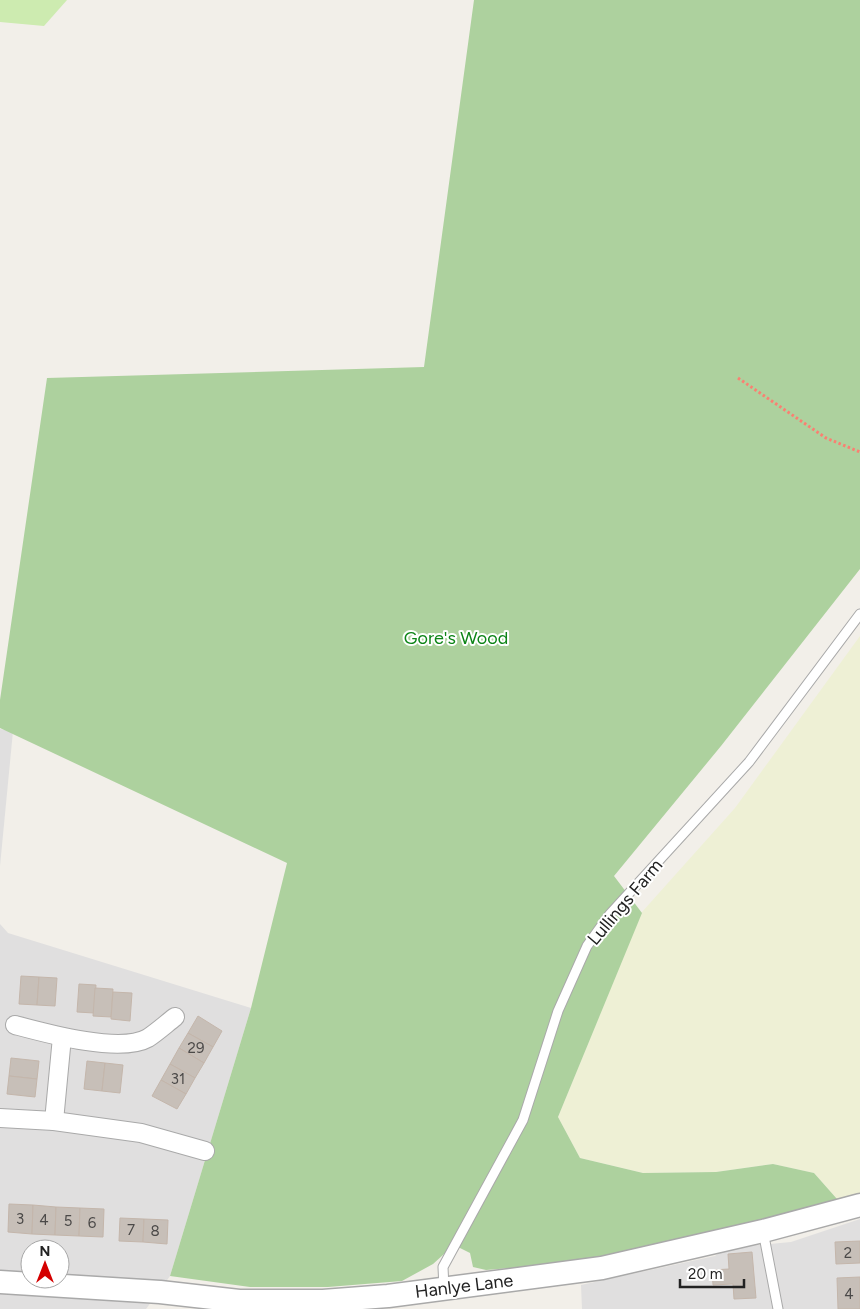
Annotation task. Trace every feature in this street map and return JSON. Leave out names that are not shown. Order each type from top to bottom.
[{"type":"street","points":[[15,1025],[62,1037],[120,1044],[146,1039],[175,1017]]},
{"type":"street","points":[[54,1121],[62,1037]]},
{"type":"street","points":[[0,1118],[54,1121],[141,1133],[205,1151]]},
{"type":"street","name":"Hanlye Lane","points":[[0,1282],[151,1291],[239,1301],[323,1301],[444,1289],[602,1268],[763,1231],[860,1205]]},
{"type":"lane","name":"Lullings Farm","points":[[444,1289],[443,1267],[524,1120],[558,1011],[587,946],[610,914],[749,762],[860,614]]},
{"type":"lane","points":[[763,1231],[778,1309]]},
{"type":"path","points":[[738,378],[826,438],[860,452]]},
{"type":"shaded area","points":[[0,729],[13,731],[0,866]]},
{"type":"shaded area","points":[[0,924],[8,933],[251,1008],[170,1276],[146,1309],[0,1309]]},
{"type":"shaded area","points":[[860,1219],[860,1309],[582,1309],[581,1285],[715,1256],[726,1248],[791,1242]]},
{"type":"green space","points":[[0,0],[67,0],[44,26],[0,22]]},
{"type":"green space","name":"Gore's Wood","points":[[474,0],[860,0],[860,569],[721,746],[614,876],[642,913],[558,1117],[580,1158],[643,1173],[716,1172],[773,1164],[814,1173],[837,1199],[676,1244],[547,1265],[486,1270],[473,1267],[470,1253],[454,1245],[433,1264],[402,1281],[328,1287],[250,1287],[170,1276],[251,1008],[287,863],[0,728],[0,700],[47,378],[424,367]]},
{"type":"green space","points":[[860,636],[860,1193],[837,1199],[814,1173],[773,1164],[716,1172],[643,1173],[580,1158],[558,1117],[642,912],[735,808]]},
{"type":"building","points":[[21,976],[39,977],[37,1005],[19,1004]]},
{"type":"building","points":[[39,977],[57,978],[55,1006],[37,1005]]},
{"type":"building","points":[[79,984],[96,985],[94,1013],[77,1012]]},
{"type":"building","points":[[95,988],[113,989],[111,1017],[93,1016]]},
{"type":"building","points":[[113,992],[132,993],[130,1021],[111,1019]]},
{"type":"building","points":[[198,1016],[222,1031],[213,1047],[188,1033]]},
{"type":"building","points":[[188,1033],[213,1047],[204,1063],[179,1048]]},
{"type":"building","points":[[179,1048],[204,1063],[195,1078],[170,1064]]},
{"type":"building","points":[[11,1058],[39,1061],[37,1079],[9,1076]]},
{"type":"building","points":[[87,1061],[105,1063],[102,1091],[84,1089]]},
{"type":"building","points":[[105,1063],[123,1065],[120,1093],[102,1091]]},
{"type":"building","points":[[170,1064],[195,1078],[186,1094],[161,1080]]},
{"type":"building","points":[[9,1076],[37,1079],[35,1097],[7,1094]]},
{"type":"building","points":[[161,1080],[186,1094],[177,1109],[152,1096]]},
{"type":"building","points":[[9,1204],[33,1205],[32,1234],[8,1232]]},
{"type":"building","points":[[33,1205],[56,1207],[55,1235],[32,1234]]},
{"type":"building","points":[[56,1207],[80,1208],[79,1236],[55,1235]]},
{"type":"building","points":[[80,1208],[104,1209],[103,1237],[79,1236]]},
{"type":"building","points":[[120,1218],[144,1219],[143,1242],[119,1241]]},
{"type":"building","points":[[144,1219],[168,1220],[167,1244],[143,1242]]},
{"type":"building","points":[[860,1241],[860,1263],[836,1264],[835,1242]]},
{"type":"building","points":[[752,1252],[756,1298],[734,1299],[733,1284],[713,1285],[712,1270],[729,1269],[728,1254]]},
{"type":"building","points":[[860,1277],[860,1309],[838,1309],[837,1278]]}]
